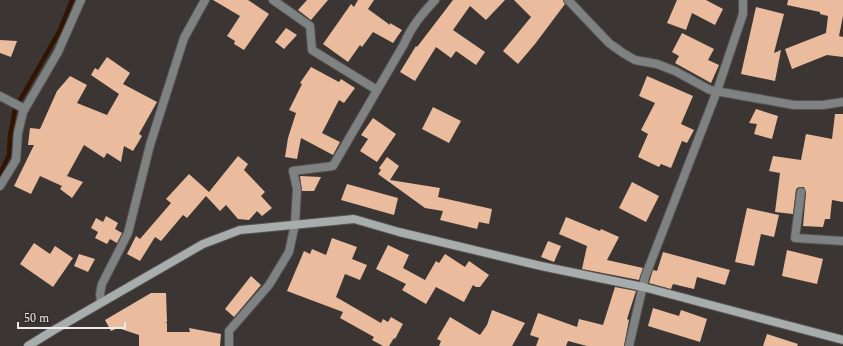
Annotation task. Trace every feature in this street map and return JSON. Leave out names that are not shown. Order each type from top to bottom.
[{"type":"street","points":[[0,186],[16,160],[18,133],[25,109],[58,52],[81,0]]},
{"type":"street","points":[[101,302],[100,294],[102,284],[128,233],[150,145],[184,38],[205,0]]},
{"type":"street","points":[[273,0],[310,26],[312,50],[377,90]]},
{"type":"street","points":[[229,346],[229,331],[269,284],[289,252],[295,224],[297,189],[293,172],[333,166],[404,44],[408,34],[420,16],[435,0]]},
{"type":"street","points":[[568,0],[609,44],[635,60],[657,64],[710,90],[794,105],[823,105],[843,102]]},
{"type":"street","points":[[629,346],[645,277],[717,92],[743,14],[744,0]]},
{"type":"street","points":[[0,96],[25,109]]},
{"type":"street","points":[[801,192],[795,238],[843,241]]},
{"type":"street","points":[[28,346],[101,302],[203,244],[240,230],[354,219],[399,232],[541,266],[643,287],[843,340]]},
{"type":"building","points":[[213,0],[248,0],[269,14],[244,50],[234,44],[235,41],[227,36],[240,16]]},
{"type":"building","points":[[307,0],[328,0],[311,20],[298,10]]},
{"type":"building","points":[[358,0],[374,0],[368,9],[390,25],[390,23],[402,30],[393,43],[373,32],[362,47],[360,45],[348,62],[323,44],[351,4],[354,7]]},
{"type":"building","points":[[453,0],[505,0],[486,20],[470,6],[453,30],[485,52],[476,65],[456,51],[451,58],[436,47],[415,81],[400,72],[416,46],[417,47]]},
{"type":"building","points":[[514,0],[563,0],[565,4],[518,64],[503,51],[531,17]]},
{"type":"building","points":[[677,0],[706,0],[723,9],[715,25],[692,13],[686,30],[667,23]]},
{"type":"building","points":[[788,0],[843,0],[843,16],[839,36],[843,37],[843,57],[827,55],[792,69],[785,49],[826,33],[828,16],[820,14],[820,12],[787,5]]},
{"type":"building","points":[[756,7],[784,14],[774,53],[781,50],[775,81],[741,74]]},
{"type":"building","points":[[286,28],[297,35],[284,49],[275,42]]},
{"type":"building","points":[[682,33],[714,49],[708,60],[719,65],[711,83],[675,63],[679,56],[672,52]]},
{"type":"building","points":[[0,40],[17,41],[11,57],[0,53]]},
{"type":"building","points":[[107,57],[130,73],[123,84],[157,102],[139,134],[142,136],[133,151],[124,146],[121,162],[107,153],[104,158],[84,145],[67,176],[83,182],[72,198],[60,189],[62,186],[40,176],[31,194],[14,186],[34,145],[28,145],[30,128],[40,129],[57,91],[70,76],[87,85],[77,103],[107,115],[119,94],[91,75],[95,68],[98,70]]},
{"type":"building","points":[[311,67],[339,82],[341,79],[355,88],[344,103],[339,100],[322,133],[340,142],[333,155],[301,138],[297,159],[285,157],[288,138],[296,113],[289,110],[302,84],[300,83]]},
{"type":"building","points":[[647,76],[693,96],[681,124],[694,130],[687,143],[682,141],[671,168],[661,164],[659,167],[638,157],[648,134],[641,130],[655,103],[639,96]]},
{"type":"building","points":[[433,107],[461,121],[449,143],[422,129]]},
{"type":"building","points":[[756,109],[778,116],[772,139],[754,134],[757,124],[749,123]]},
{"type":"building","points":[[835,114],[843,114],[843,202],[832,200],[830,219],[825,219],[823,227],[803,226],[806,193],[804,187],[799,187],[796,189],[793,214],[775,212],[780,173],[769,171],[773,156],[801,160],[806,134],[832,139]]},
{"type":"building","points":[[373,118],[396,134],[377,162],[360,151],[368,139],[361,135]]},
{"type":"building","points":[[238,156],[248,164],[244,170],[265,192],[261,196],[272,208],[262,216],[257,211],[249,220],[238,219],[226,205],[220,211],[206,196],[187,218],[183,215],[161,241],[155,237],[140,261],[127,254],[136,236],[140,239],[171,203],[166,199],[189,174],[209,192]]},
{"type":"building","points":[[387,157],[399,166],[390,180],[440,188],[438,197],[492,209],[489,224],[479,222],[477,229],[440,220],[443,211],[425,208],[378,174],[381,170],[379,168]]},
{"type":"building","points":[[300,176],[321,177],[314,191],[302,191]]},
{"type":"building","points":[[632,182],[659,196],[646,222],[619,208]]},
{"type":"building","points":[[347,184],[398,198],[394,215],[341,200]]},
{"type":"building","points":[[747,208],[779,215],[774,237],[761,234],[754,266],[735,262]]},
{"type":"building","points":[[106,216],[118,223],[115,229],[122,233],[117,243],[110,239],[107,244],[95,238],[98,232],[91,228],[96,218],[103,222]]},
{"type":"building","points":[[566,217],[619,237],[607,260],[643,268],[639,280],[582,269],[587,246],[559,234]]},
{"type":"building","points":[[332,238],[357,247],[352,259],[367,265],[360,280],[345,274],[336,297],[381,323],[383,319],[388,322],[391,317],[403,324],[395,339],[394,338],[389,346],[383,346],[372,340],[374,337],[340,318],[343,312],[287,291],[304,251],[310,254],[312,249],[326,255]]},
{"type":"building","points":[[548,241],[561,246],[554,262],[541,257]]},
{"type":"building","points":[[34,243],[50,254],[55,246],[73,258],[53,287],[20,264]]},
{"type":"building","points":[[388,245],[409,255],[403,268],[425,280],[436,261],[439,263],[445,254],[465,267],[469,261],[489,275],[480,287],[473,285],[464,302],[436,287],[426,304],[402,290],[406,284],[376,269]]},
{"type":"building","points":[[787,250],[823,259],[817,284],[782,276]]},
{"type":"building","points":[[663,252],[730,270],[725,285],[697,277],[694,289],[673,284],[671,289],[649,283],[653,270],[657,271]]},
{"type":"building","points":[[79,254],[95,259],[88,272],[74,266]]},
{"type":"building","points":[[251,276],[261,285],[234,317],[225,309]]},
{"type":"building","points":[[615,287],[636,291],[627,319],[629,320],[624,346],[587,346],[568,341],[566,346],[536,346],[539,338],[530,335],[538,313],[577,327],[579,319],[603,325]]},
{"type":"building","points":[[151,293],[166,293],[167,322],[165,323],[167,323],[167,332],[190,332],[189,328],[221,334],[220,346],[139,346],[139,335],[118,328],[111,331],[105,320]]},
{"type":"building","points":[[653,308],[679,316],[681,310],[707,319],[700,342],[648,326]]},
{"type":"building","points":[[492,310],[525,323],[512,346],[439,346],[441,341],[437,339],[450,317],[480,335],[487,325]]},
{"type":"building","points":[[767,334],[798,344],[797,346],[763,346]]},
{"type":"waterway","points":[[0,174],[9,155],[10,136],[15,109],[60,30],[72,0]]}]
